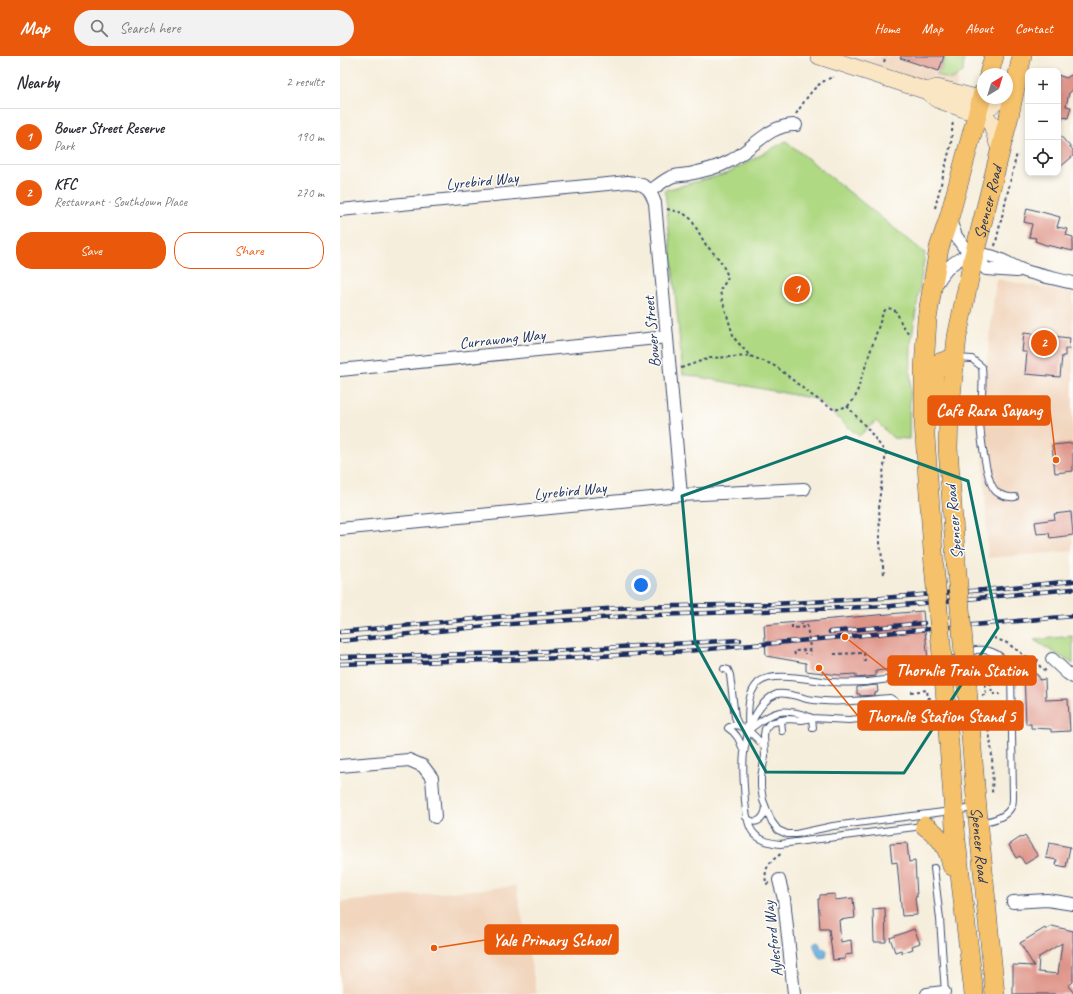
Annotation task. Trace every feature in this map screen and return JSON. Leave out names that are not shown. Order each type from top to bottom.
[{"type":"main road","points":[[819,56],[928,91],[937,99],[967,110],[977,103]]},
{"type":"main road","points":[[991,68],[994,56]]},
{"type":"main road","points":[[1010,68],[1013,56]]},
{"type":"main road","name":"Spencer Road","points":[[995,994],[978,815],[973,689],[956,563],[948,448],[949,416],[957,336],[974,255],[1022,56]]},
{"type":"main road","name":"Spencer Road","points":[[974,994],[940,694],[934,565],[924,422],[924,369],[930,294],[939,248],[949,218],[980,104]]},
{"type":"main road","points":[[983,104],[992,125],[1000,150]]},
{"type":"main road","points":[[927,478],[934,452],[934,374],[940,363],[954,358]]},
{"type":"main road","points":[[925,826],[935,833],[950,856],[958,898],[962,941],[969,959]]},
{"type":"street","points":[[650,191],[671,178],[704,171],[726,164],[753,146],[774,129],[794,125]]},
{"type":"street","name":"Lyrebird Way","points":[[340,210],[628,182],[640,184],[650,191]]},
{"type":"street","name":"Bower Street","points":[[650,191],[655,203],[682,495]]},
{"type":"street","points":[[949,218],[956,236],[963,246],[974,255]]},
{"type":"street","points":[[930,294],[938,280],[955,261],[963,257],[974,255],[991,256],[1024,271],[1073,283]]},
{"type":"street","name":"Currawong Way","points":[[340,370],[667,337]]},
{"type":"street","name":"Lyrebird Way","points":[[340,529],[682,495],[804,489]]},
{"type":"street","points":[[1052,659],[1073,676]]},
{"type":"street","points":[[340,766],[409,760],[423,766],[432,778],[435,817]]},
{"type":"street","name":"Aylesford Way","points":[[780,880],[784,899],[794,994]]},
{"type":"street","points":[[1013,902],[1047,900],[1073,904]]},
{"type":"street","points":[[926,994],[945,993]]},
{"type":"lane","points":[[954,358],[972,359],[982,367],[983,375],[980,421],[986,466],[993,488],[998,494],[1015,498]]},
{"type":"lane","points":[[812,718],[802,720],[781,720],[770,723],[765,729],[765,756],[761,777],[763,800],[772,822],[778,830],[786,834],[796,834],[833,826],[954,811],[996,820],[1006,813],[1012,805],[1013,796],[1011,670],[1001,656],[992,651],[983,649],[976,650],[924,670],[899,677],[867,681],[842,683],[818,682],[776,676],[766,678],[758,683],[753,691],[748,703],[748,731],[744,752],[746,818],[753,834],[763,840],[780,844],[925,826]]},
{"type":"lane","points":[[724,669],[728,670],[730,675],[735,717],[738,724],[764,746]]},
{"type":"lane","points":[[778,694],[787,694],[819,701],[850,701],[890,698],[895,701],[899,707],[902,718],[842,723],[812,718],[802,714],[776,712],[766,717],[748,731],[753,720],[767,700],[778,694]]},
{"type":"lane","points":[[812,718],[813,728]]},
{"type":"lane","points":[[781,720],[782,731]]},
{"type":"lane","points":[[738,724],[732,725],[728,728],[735,732],[744,752]]},
{"type":"lane","points":[[746,818],[752,822],[762,819],[766,808]]},
{"type":"lane","points":[[934,868],[940,919],[945,993]]},
{"type":"path","points":[[883,65],[886,56]]},
{"type":"path","points":[[794,125],[793,119],[813,89],[821,82],[856,68]]},
{"type":"path","points":[[664,209],[677,210],[691,219],[706,245],[720,260],[728,276],[720,290],[731,331],[734,338],[750,356]]},
{"type":"path","points":[[670,370],[678,369],[710,358],[750,356],[778,368],[810,394],[835,410],[847,406],[855,398],[886,309],[891,308],[896,310],[904,330],[915,337]]},
{"type":"path","points":[[847,406],[886,453],[879,501],[880,543],[884,574]]},
{"type":"path","points":[[792,626],[792,628],[807,626],[811,655]]},
{"type":"path","points":[[994,638],[1007,643],[1031,660],[1052,659]]},
{"type":"path","points":[[795,654],[794,651],[805,653],[811,650]]},
{"type":"path","points":[[834,654],[864,653],[865,662]]},
{"type":"path","points":[[973,689],[979,696],[986,695],[985,685],[991,685],[992,694],[1000,694]]},
{"type":"path","points":[[911,692],[928,690],[928,698],[940,694]]},
{"type":"path","points":[[984,713],[989,729],[993,777],[992,797]]},
{"type":"path","points":[[780,880],[766,884],[766,867],[774,859],[786,851]]},
{"type":"highlighted area","points":[[846,437],[968,481],[998,628],[904,773],[766,772],[695,642],[682,496]]},
{"type":"shaded area","points":[[848,56],[961,56],[955,95],[866,62]]},
{"type":"shaded area","points":[[996,279],[1073,293],[1073,551],[988,558],[981,413]]},
{"type":"shaded area","points":[[516,886],[537,994],[340,994],[340,902]]},
{"type":"green space","points":[[945,56],[964,56],[963,72],[952,80],[937,75],[938,72],[940,72]]},
{"type":"green space","points":[[786,141],[925,253],[911,343],[909,439],[893,438],[876,421],[859,436],[816,399],[683,374],[665,190],[726,174]]},
{"type":"green space","points":[[1073,636],[1073,664],[1034,640]]},
{"type":"water","points":[[816,941],[820,942],[822,947],[827,951],[826,957],[821,958],[818,956],[813,944]]},
{"type":"building","points":[[901,56],[944,56],[939,71],[900,58]]},
{"type":"building","points":[[1073,74],[1073,90],[1069,93],[1066,106],[1071,107],[1068,118],[1063,117],[1061,123],[1061,76],[1066,78]]},
{"type":"building","points":[[1061,136],[1073,150],[1073,156],[1061,166]]},
{"type":"building","points":[[1027,208],[1060,217],[1057,227],[1068,229],[1066,235],[1073,237],[1073,251],[1046,245],[1035,241],[1036,238],[1029,237],[1032,224],[1024,222]]},
{"type":"building","points":[[1024,333],[1070,338],[1069,349],[1065,349],[1065,356],[1062,356],[1060,377],[1025,374],[1027,352],[1022,352]]},
{"type":"building","points":[[1073,443],[1073,471],[1055,473],[1052,445]]},
{"type":"building","points":[[1071,512],[1073,535],[1050,538],[1049,533],[1037,534],[1035,522],[1055,519],[1054,514]]},
{"type":"building","points":[[923,611],[928,660],[876,671],[876,676],[856,678],[856,674],[839,675],[806,671],[806,663],[766,656],[764,625]]},
{"type":"building","points":[[1025,673],[1035,673],[1039,676],[1039,680],[1045,679],[1046,700],[1068,699],[1070,731],[1051,732],[1051,729],[1031,728],[1031,724],[1026,724]]},
{"type":"building","points":[[877,685],[878,692],[875,693],[875,695],[860,696],[860,694],[857,694],[857,687]]},
{"type":"building","points":[[1025,836],[1038,856],[1025,864],[1020,856],[1016,858],[1009,845]]},
{"type":"building","points":[[907,843],[909,862],[915,861],[917,897],[915,897],[917,915],[902,916],[897,862],[892,863],[890,844]]},
{"type":"building","points":[[1049,843],[1070,847],[1066,867],[1056,865],[1057,860],[1046,858]]},
{"type":"building","points":[[835,894],[835,900],[853,898],[855,918],[839,920],[841,942],[851,940],[852,954],[845,955],[845,959],[833,960],[829,929],[820,929],[818,899],[820,899],[820,895]]},
{"type":"building","points":[[885,908],[886,942],[874,942],[873,909]]},
{"type":"building","points":[[1052,926],[1073,931],[1073,982],[1068,986],[1073,994],[1013,994],[1013,965],[1034,966],[1020,943],[1045,928],[1046,930]],"holes":[[[1062,943],[1058,974],[1038,972],[1039,957]]]},
{"type":"building","points":[[914,929],[920,943],[912,946],[913,949],[902,953],[901,950],[895,952],[890,938]]},
{"type":"railway","points":[[340,632],[495,617],[633,607],[772,604],[882,598],[1073,581]]},
{"type":"railway","points":[[340,641],[497,625],[630,616],[891,606],[1073,589]]},
{"type":"railway","points":[[340,664],[566,658],[687,651],[1073,616]]},
{"type":"railway","points":[[830,632],[924,623]]},
{"type":"railway","points":[[340,657],[515,653],[740,640]]},
{"type":"place","name":"Bower Street Reserve","points":[[797,289]]},
{"type":"place","name":"KFC","points":[[1044,343]]},
{"type":"place","name":"Cafe Rasa Sayang","points":[[1056,460]]},
{"type":"place","name":"Thornlie Train Station","points":[[845,637]]},
{"type":"place","name":"Thornlie Station Stand 5","points":[[819,668]]},
{"type":"place","name":"Yale Primary School","points":[[434,948]]}]
